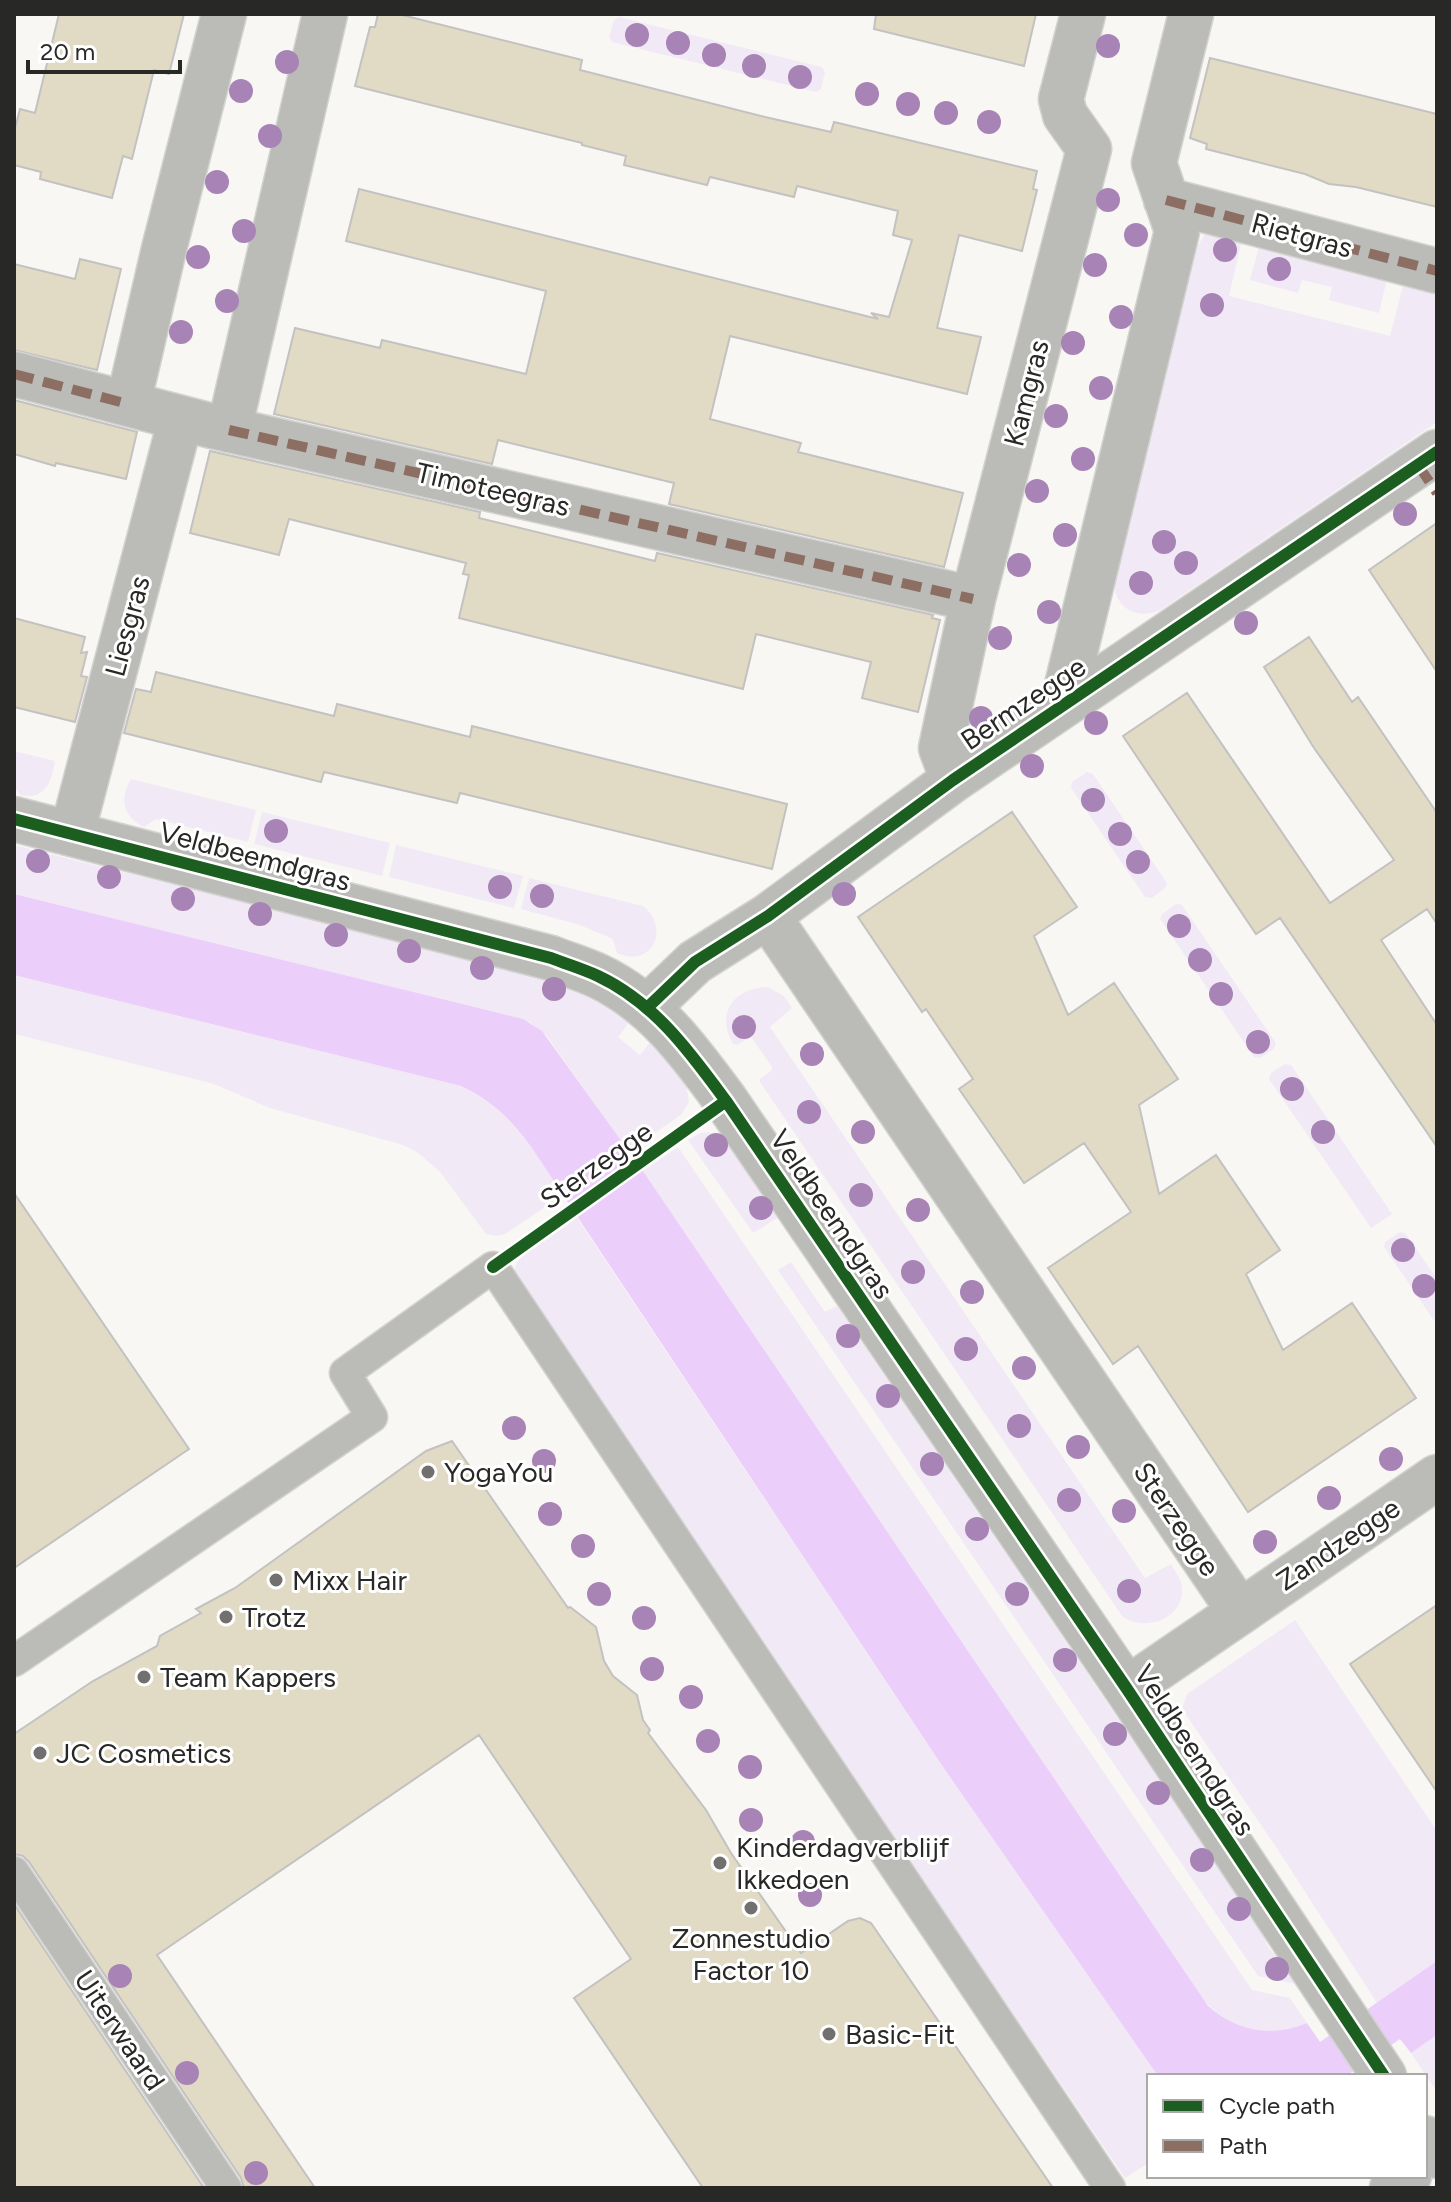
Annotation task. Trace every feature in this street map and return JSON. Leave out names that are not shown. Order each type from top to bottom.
[{"type":"street","points":[[128,404],[224,14]]},
{"type":"street","points":[[229,430],[325,14]]},
{"type":"street","points":[[1083,14],[1061,99],[1065,115],[1089,149]]},
{"type":"street","points":[[1062,706],[1177,231],[1160,182],[1191,14]]},
{"type":"street","name":"Rietgras","points":[[1089,149],[1160,182],[1437,271]]},
{"type":"street","name":"Kamgras","points":[[953,780],[941,748],[973,599],[1089,149]]},
{"type":"street","name":"Timoteegras","points":[[14,374],[229,430],[973,599]]},
{"type":"street","name":"Liesgras","points":[[72,833],[181,418]]},
{"type":"street","name":"Bermzegge","points":[[647,1008],[695,962],[768,916],[953,780],[1062,706],[1431,470]]},
{"type":"street","name":"Veldbeemdgras","points":[[14,819],[551,958],[599,976],[647,1008],[684,1043],[726,1101],[1127,1689],[1380,2069]]},
{"type":"street","name":"Sterzegge","points":[[768,916],[1240,1612]]},
{"type":"street","name":"Zandzegge","points":[[1240,1612],[1437,1477]]},
{"type":"street","points":[[1127,1689],[1240,1612]]},
{"type":"lane","points":[[14,1661],[372,1417],[345,1373],[493,1267],[1110,2188]]},
{"type":"lane","name":"Uiterwaard","points":[[14,1872],[226,2188]]},
{"type":"shaded area","points":[[619,17],[822,67],[825,72],[821,89],[816,92],[612,42],[609,37],[614,20]]},
{"type":"shaded area","points":[[1244,231],[1229,296],[1390,336],[1407,270],[1437,278],[1437,422],[1162,609],[1153,613],[1136,613],[1122,605],[1114,580],[1196,248],[1206,233]]},
{"type":"shaded area","points":[[1262,235],[1390,266],[1379,313],[1329,300],[1332,287],[1302,280],[1298,293],[1250,280]]},
{"type":"shaded area","points":[[14,751],[55,761],[49,783],[41,792],[20,795],[14,787]]},
{"type":"shaded area","points":[[1087,772],[1093,774],[1167,883],[1152,898],[1145,897],[1071,788],[1072,782]]},
{"type":"shaded area","points":[[131,779],[256,810],[248,842],[156,819],[144,827],[131,818],[125,806],[125,793]]},
{"type":"shaded area","points":[[262,812],[390,843],[382,876],[254,844]]},
{"type":"shaded area","points":[[14,845],[552,979],[582,990],[631,1020],[618,1037],[640,1055],[652,1040],[686,1083],[689,1102],[681,1115],[628,1151],[546,1035],[529,1022],[14,894]]},
{"type":"shaded area","points":[[396,845],[523,876],[514,908],[389,877]]},
{"type":"shaded area","points":[[529,878],[643,906],[656,925],[654,944],[640,956],[617,953],[613,939],[580,925],[521,909]]},
{"type":"shaded area","points":[[14,894],[523,1019],[542,1031],[643,1171],[1208,2006],[1219,2015],[1255,2030],[1280,2030],[1307,2023],[1320,2042],[1437,1961],[1437,2035],[1411,2053],[1400,2039],[1349,2074],[1157,2074],[943,1767],[541,1162],[508,1119],[461,1086],[14,975]]},
{"type":"shaded area","points":[[1176,904],[1182,905],[1276,1043],[1274,1049],[1260,1058],[1254,1057],[1160,919]]},
{"type":"shaded area","points":[[14,975],[461,1086],[508,1119],[563,1195],[505,1234],[486,1234],[440,1172],[417,1152],[403,1145],[270,1108],[214,1084],[14,1034]]},
{"type":"shaded area","points":[[768,987],[784,996],[792,1008],[770,1027],[1145,1578],[1171,1564],[1182,1587],[1181,1598],[1170,1615],[1152,1623],[1131,1621],[1122,1616],[760,1082],[772,1067],[751,1037],[733,1044],[726,1022],[731,1004],[746,992]]},
{"type":"shaded area","points":[[1285,1064],[1291,1065],[1392,1214],[1371,1228],[1269,1079],[1271,1073]]},
{"type":"shaded area","points":[[709,1132],[725,1140],[777,1218],[753,1233],[688,1140]]},
{"type":"shaded area","points":[[678,1147],[1252,1990],[1290,1998],[1307,2023],[1276,2031],[1247,2028],[1221,2015],[1197,1993],[643,1171]]},
{"type":"shaded area","points":[[576,1216],[943,1767],[1157,2074],[1147,2074],[1147,2164],[1125,2178],[515,1282],[514,1271],[518,1261],[546,1235]]},
{"type":"shaded area","points":[[1400,1232],[1406,1234],[1437,1279],[1437,1325],[1384,1247],[1385,1242]]},
{"type":"shaded area","points":[[791,1262],[825,1312],[837,1306],[1296,1984],[1258,1976],[778,1270]]},
{"type":"shaded area","points":[[1295,1620],[1437,1831],[1437,1961],[1377,2003],[1182,1709],[1187,1694]]},
{"type":"shaded area","points":[[1437,2035],[1437,2092],[1427,2074],[1411,2053]]},
{"type":"building","points":[[59,14],[184,14],[169,74],[154,70],[132,159],[123,156],[112,198],[40,179],[41,172],[14,165],[14,132],[20,109],[35,113]]},
{"type":"building","points":[[378,14],[398,14],[582,60],[580,70],[765,117],[831,132],[834,122],[1037,171],[1033,189],[1037,190],[1022,251],[959,235],[937,328],[981,337],[967,394],[730,336],[710,419],[801,443],[798,452],[963,493],[944,567],[669,504],[674,483],[498,440],[492,464],[274,414],[295,328],[380,348],[382,340],[526,374],[546,291],[346,241],[359,189],[878,319],[871,313],[889,317],[912,240],[893,235],[898,211],[797,186],[794,197],[710,177],[707,185],[624,165],[626,156],[582,143],[355,86],[370,27],[375,27]]},
{"type":"building","points":[[876,14],[1036,14],[1024,66],[874,29]]},
{"type":"building","points":[[1210,58],[1437,114],[1437,207],[1356,187],[1329,184],[1305,174],[1206,149],[1207,144],[1190,138]]},
{"type":"building","points":[[80,259],[121,269],[97,370],[14,350],[14,264],[75,279]]},
{"type":"building","points":[[14,400],[137,432],[126,479],[56,463],[55,466],[14,454]]},
{"type":"building","points":[[210,451],[480,512],[479,518],[655,561],[657,553],[933,615],[932,618],[940,620],[918,712],[862,698],[871,662],[756,634],[743,689],[459,618],[469,575],[463,574],[466,563],[289,519],[279,555],[190,533]]},
{"type":"building","points":[[1437,523],[1437,672],[1369,570]]},
{"type":"building","points":[[14,618],[85,637],[81,653],[87,652],[81,676],[87,677],[75,722],[14,707]]},
{"type":"building","points":[[1309,637],[1352,702],[1358,697],[1437,813],[1437,924],[1427,909],[1381,940],[1437,1025],[1437,1147],[1280,918],[1256,934],[1123,736],[1187,693],[1330,903],[1394,860],[1314,748],[1264,667]]},
{"type":"building","points":[[156,672],[334,716],[337,704],[470,737],[472,726],[787,804],[772,869],[460,793],[457,803],[324,772],[321,782],[124,733],[136,689],[151,692]]},
{"type":"building","points":[[1012,812],[1077,907],[1034,936],[1068,1015],[1114,983],[1178,1079],[1139,1105],[1159,1194],[1216,1155],[1280,1250],[1246,1274],[1283,1350],[1352,1303],[1416,1398],[1248,1512],[1138,1346],[1113,1364],[1048,1268],[1131,1212],[1084,1143],[1024,1183],[959,1089],[973,1079],[926,1009],[922,1012],[858,917]]},
{"type":"building","points":[[14,1193],[189,1449],[14,1568]]},
{"type":"building","points":[[452,1441],[568,1608],[596,1627],[604,1661],[613,1676],[637,1695],[643,1720],[650,1730],[648,1733],[706,1810],[731,1853],[801,1953],[848,1921],[860,1918],[871,1923],[1053,2188],[703,2188],[574,1998],[631,1959],[479,1735],[157,1955],[315,2188],[244,2188],[241,2178],[29,1862],[23,1856],[14,1854],[14,1734],[93,1681],[157,1646],[160,1636],[201,1613],[196,1609],[235,1588],[426,1451]]},
{"type":"building","points":[[1437,1605],[1437,1792],[1350,1664]]},
{"type":"building","points":[[14,1904],[204,2188],[14,2188]]},
{"type":"marked path","points":[[1166,200],[1437,271]]},
{"type":"marked path","points":[[14,374],[128,404]]},
{"type":"marked path","points":[[229,430],[973,599]]},
{"type":"marked path","points":[[1418,465],[1437,493]]},
{"type":"cycle path","points":[[647,1008],[695,962],[768,916],[953,780],[1437,452]]},
{"type":"cycle path","points":[[14,819],[551,958],[592,973],[618,987],[654,1014],[685,1047],[726,1101],[1127,1689],[1383,2074]]},
{"type":"cycle path","points":[[493,1267],[726,1101]]},
{"type":"place","name":"YogaYou","points":[[428,1472]]},
{"type":"place","name":"Mixx Hair","points":[[276,1580]]},
{"type":"place","name":"Trotz","points":[[226,1617]]},
{"type":"place","name":"Team Kappers","points":[[144,1677]]},
{"type":"place","name":"JC Cosmetics","points":[[40,1753]]},
{"type":"place","name":"Kinderdagverblijf Ikkedoen","points":[[720,1863]]},
{"type":"place","name":"Zonnestudio Factor 10","points":[[751,1908]]},
{"type":"place","name":"Basic-Fit","points":[[829,2034]]}]
